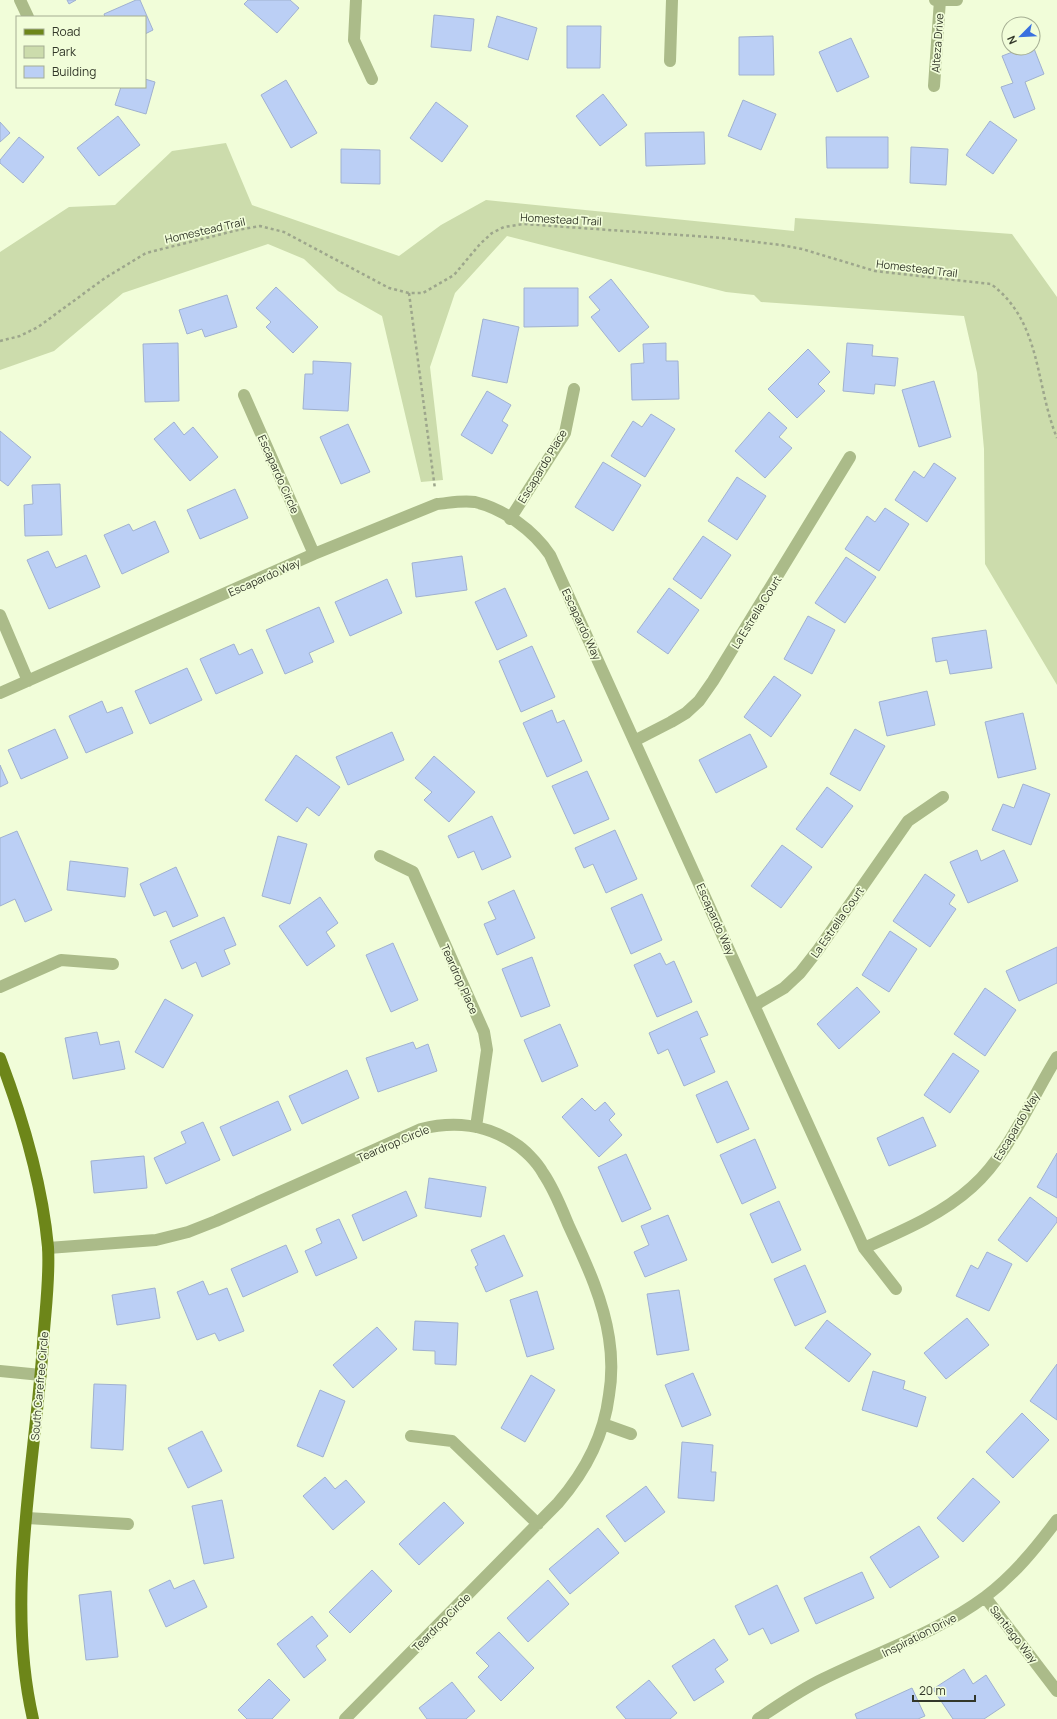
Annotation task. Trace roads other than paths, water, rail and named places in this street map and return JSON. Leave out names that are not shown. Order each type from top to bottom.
[{"type":"main road","name":"South Carefree Circle","points":[[0,1058],[27,1137],[37,1183],[48,1248],[47,1296],[41,1375],[23,1558],[22,1607],[24,1653],[33,1719]]},
{"type":"street","points":[[20,0],[28,16]]},
{"type":"street","points":[[356,0],[354,40],[372,78]]},
{"type":"street","points":[[670,61],[672,0]]},
{"type":"street","name":"Alteza Drive","points":[[935,0],[957,0]]},
{"type":"street","name":"Alteza Drive","points":[[934,86],[940,0]]},
{"type":"street","name":"Escapardo Place","points":[[510,519],[565,433],[574,389]]},
{"type":"street","name":"Escapardo Circle","points":[[244,394],[314,554]]},
{"type":"street","name":"La Estrella Court","points":[[636,740],[671,722],[699,701],[713,682],[850,457]]},
{"type":"street","name":"Escapardo Way","points":[[0,693],[314,554],[437,504],[474,502],[493,508],[527,529],[541,541],[550,555],[636,740],[864,1248],[896,1290]]},
{"type":"street","points":[[0,615],[28,681]]},
{"type":"street","name":"La Estrella Court","points":[[755,1005],[784,988],[800,973],[818,950],[908,821],[943,798]]},
{"type":"street","name":"Teardrop Place","points":[[380,856],[413,872],[484,1032],[487,1050],[476,1127]]},
{"type":"street","points":[[0,987],[61,960],[113,964]]},
{"type":"street","name":"Escapardo Way","points":[[864,1248],[933,1215],[973,1186],[1004,1148],[1057,1057]]},
{"type":"street","name":"Teardrop Circle","points":[[48,1248],[156,1240],[188,1232],[216,1221],[421,1129],[438,1125],[476,1127],[496,1133],[515,1143],[543,1172],[590,1273],[609,1338],[611,1375],[609,1396],[603,1424],[585,1467],[573,1486],[538,1524],[345,1719]]},
{"type":"street","points":[[0,1371],[41,1375]]},
{"type":"street","points":[[603,1424],[631,1434]]},
{"type":"street","points":[[411,1436],[452,1441],[538,1524]]},
{"type":"street","points":[[27,1518],[128,1524]]},
{"type":"street","name":"Inspiration Drive","points":[[758,1719],[804,1689],[936,1628],[985,1597],[1029,1557],[1057,1520]]},
{"type":"street","name":"Santiago Way","points":[[985,1597],[1057,1691]]}]
